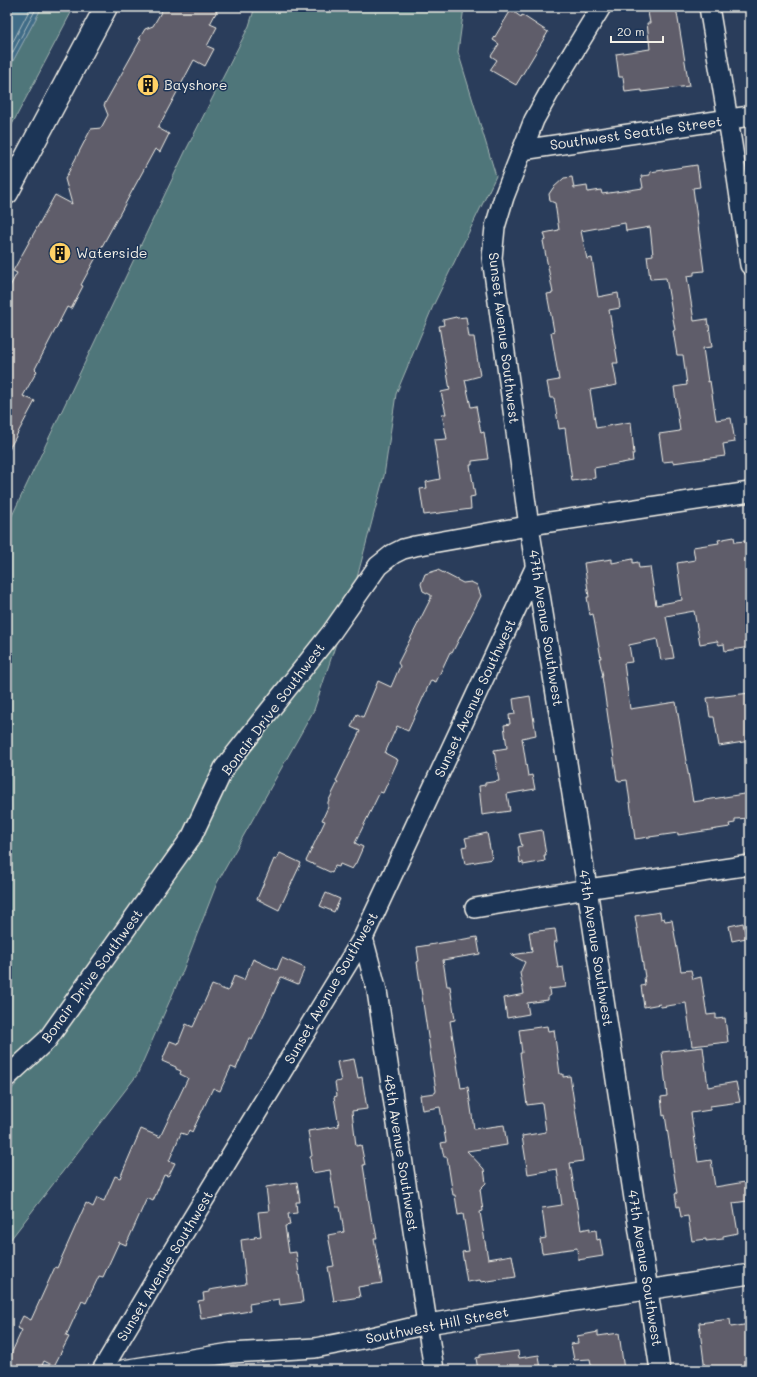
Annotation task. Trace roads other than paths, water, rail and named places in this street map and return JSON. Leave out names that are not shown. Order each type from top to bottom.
[{"type":"main road","points":[[7,193],[106,7]]},
{"type":"street","name":"Sunset Avenue Southwest","points":[[530,526],[492,258],[495,227],[534,120],[548,94],[601,7]]},
{"type":"street","points":[[709,7],[750,265]]},
{"type":"street","name":"Southwest Seattle Street","points":[[522,150],[750,116]]},
{"type":"street","name":"Bonair Drive Southwest","points":[[7,1077],[47,1040],[192,836],[224,768],[331,633],[378,566],[393,554],[404,549],[530,526],[750,492]]},
{"type":"street","name":"47th Avenue Southwest","points":[[530,526],[660,1370]]},
{"type":"street","name":"Sunset Avenue Southwest","points":[[102,1370],[170,1255],[363,938],[536,566]]},
{"type":"street","points":[[475,908],[587,889],[750,865]]},
{"type":"street","name":"48th Avenue Southwest","points":[[363,938],[377,992],[434,1370]]},
{"type":"street","name":"Southwest Hill Street","points":[[123,1370],[209,1364],[232,1354],[315,1348],[427,1324],[750,1274]]},
{"type":"water","points":[[7,7],[42,7],[7,72]]},
{"type":"place","name":"Bayshore","points":[[148,85]]},
{"type":"place","name":"Waterside","points":[[60,253]]}]
